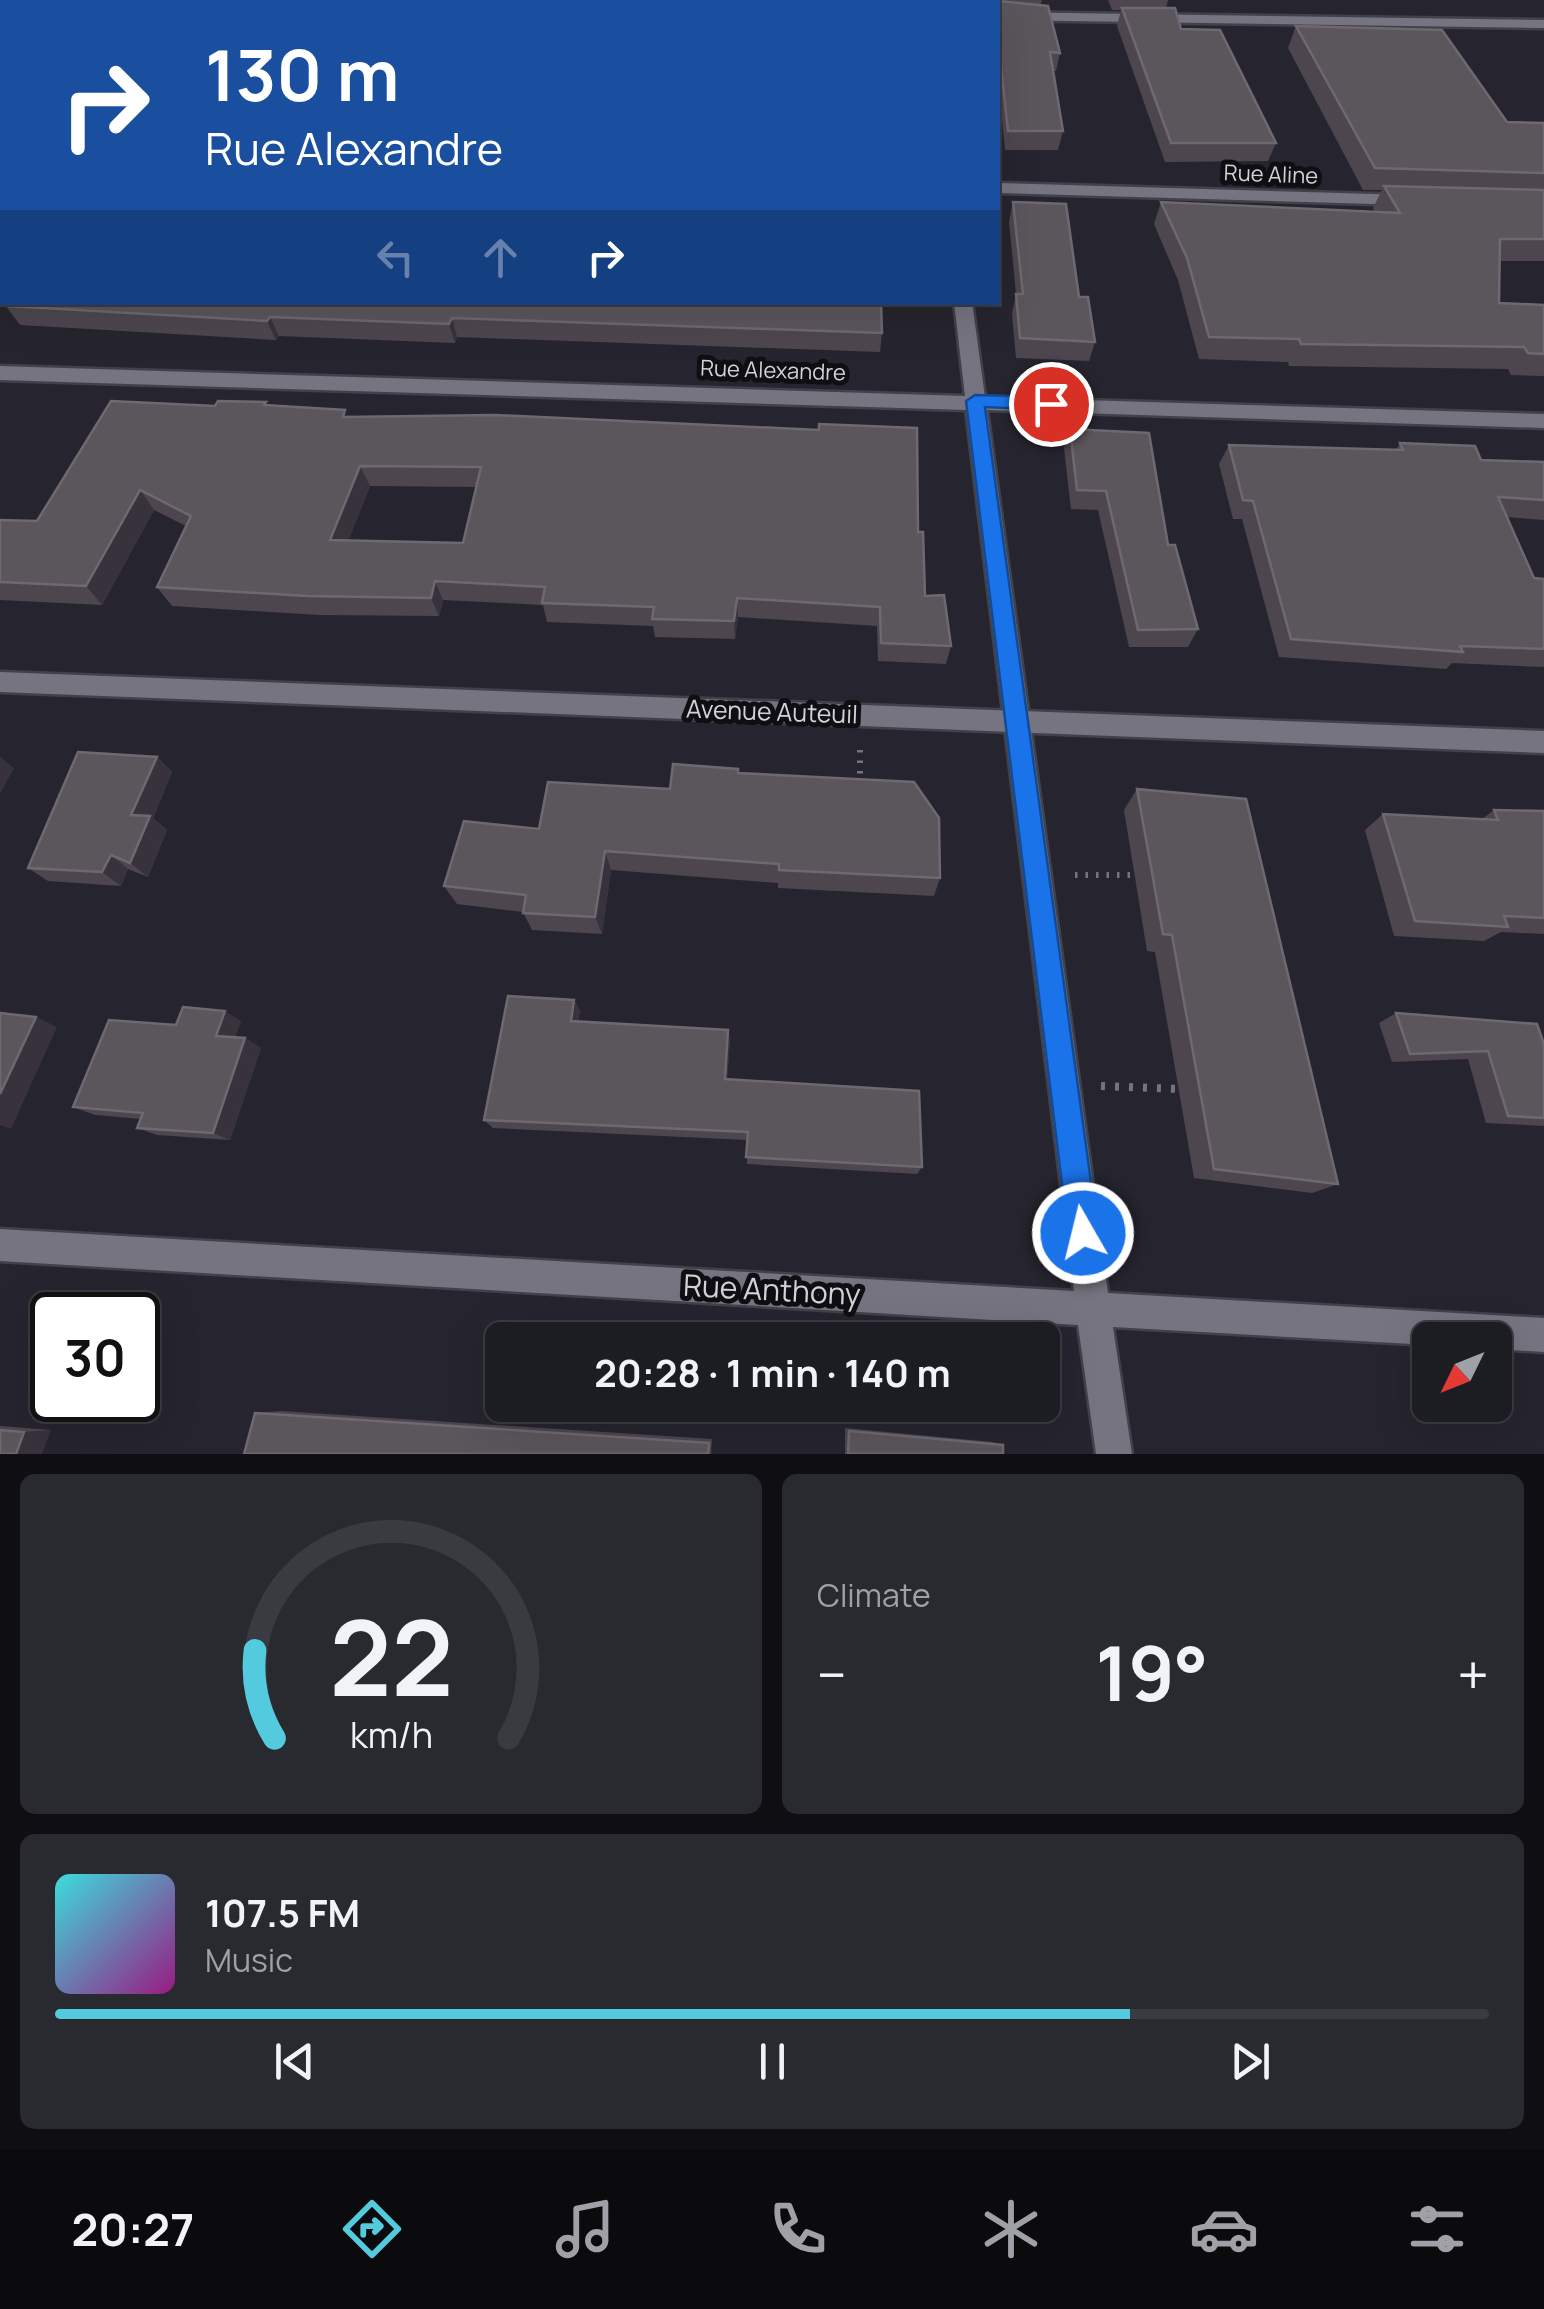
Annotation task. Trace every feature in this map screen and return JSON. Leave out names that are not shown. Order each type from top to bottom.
[{"type":"street","points":[[1220,0],[1229,20]]},
{"type":"street","points":[[1501,7],[1513,23]]},
{"type":"street","points":[[1000,16],[1544,24]]},
{"type":"street","name":"Rue Aline","points":[[1000,188],[1427,201]]},
{"type":"street","points":[[963,305],[1061,1084],[1114,1454]]},
{"type":"street","name":"Rue Alexandre","points":[[0,372],[1544,421]]},
{"type":"street","name":"Avenue Auteuil","points":[[0,682],[1544,742]]},
{"type":"street","name":"Rue Anthony","points":[[0,1244],[1544,1335]]},
{"type":"path","points":[[860,799],[861,714]]},
{"type":"path","points":[[1034,875],[1134,875]]},
{"type":"path","points":[[1061,1084],[1180,1090]]},
{"type":"building","points":[[1000,1],[1048,6],[1060,53],[1050,52],[1063,131],[1008,131],[1000,57]]},
{"type":"building","points":[[1122,8],[1175,8],[1181,29],[1220,30],[1276,143],[1171,143]]},
{"type":"building","points":[[1296,26],[1442,30],[1507,122],[1544,123],[1544,173],[1375,168]]},
{"type":"building","points":[[1384,186],[1544,190],[1544,239],[1500,239],[1499,303],[1544,305],[1544,354],[1528,353],[1524,347],[1301,344],[1299,339],[1209,337],[1187,258],[1161,202],[1400,213]]},
{"type":"building","points":[[1013,202],[1066,204],[1079,297],[1088,297],[1095,342],[1020,338],[1016,294],[1023,294]]},
{"type":"building","points":[[881,305],[882,333],[452,318],[449,324],[270,317],[267,321],[6,306]]},
{"type":"building","points":[[111,401],[215,406],[218,401],[266,402],[264,405],[345,410],[343,417],[496,415],[819,430],[819,424],[917,428],[918,532],[923,532],[925,596],[944,595],[951,646],[881,643],[880,607],[737,598],[734,621],[652,619],[654,607],[542,603],[545,587],[435,581],[431,598],[157,587],[191,516],[140,490],[86,586],[0,582],[0,520],[37,521]],"holes":[[[360,466],[481,467],[463,543],[330,540]]]},
{"type":"building","points":[[1070,429],[1149,433],[1168,545],[1175,545],[1198,629],[1138,630],[1106,491],[1077,490]]},
{"type":"building","points":[[1400,443],[1475,446],[1481,460],[1544,462],[1544,500],[1498,497],[1534,578],[1544,579],[1544,649],[1460,646],[1463,652],[1291,639],[1253,501],[1243,500],[1229,445],[1403,450]]},
{"type":"building","points":[[78,752],[157,757],[131,815],[150,816],[130,863],[111,855],[102,872],[28,868]]},
{"type":"building","points":[[673,764],[738,769],[738,773],[914,782],[939,818],[940,878],[779,870],[779,864],[605,851],[595,917],[523,913],[526,895],[444,886],[464,821],[539,829],[548,782],[670,789]]},
{"type":"building","points":[[1137,789],[1246,799],[1338,1184],[1214,1169],[1172,935],[1163,934]]},
{"type":"building","points":[[1494,810],[1544,811],[1544,918],[1504,916],[1508,927],[1415,921],[1383,814],[1498,820]]},
{"type":"building","points":[[508,996],[574,1000],[571,1021],[728,1030],[725,1079],[919,1091],[922,1167],[746,1157],[748,1132],[484,1120]]},
{"type":"building","points":[[183,1007],[225,1011],[216,1036],[245,1038],[213,1133],[137,1128],[143,1113],[73,1107],[109,1020],[176,1025]]},
{"type":"building","points":[[0,1013],[36,1017],[0,1094]]},
{"type":"building","points":[[1396,1013],[1537,1024],[1544,1044],[1544,1118],[1508,1116],[1488,1051],[1410,1054]]},
{"type":"building","points":[[255,1413],[709,1443],[708,1454],[244,1454]]},
{"type":"building","points":[[0,1430],[24,1432],[16,1454],[0,1454]]},
{"type":"building","points":[[849,1431],[1003,1445],[1003,1454],[848,1454]]},
{"type":"route","points":[[1051,404],[975,401],[1056,1049],[1083,1233]]}]
